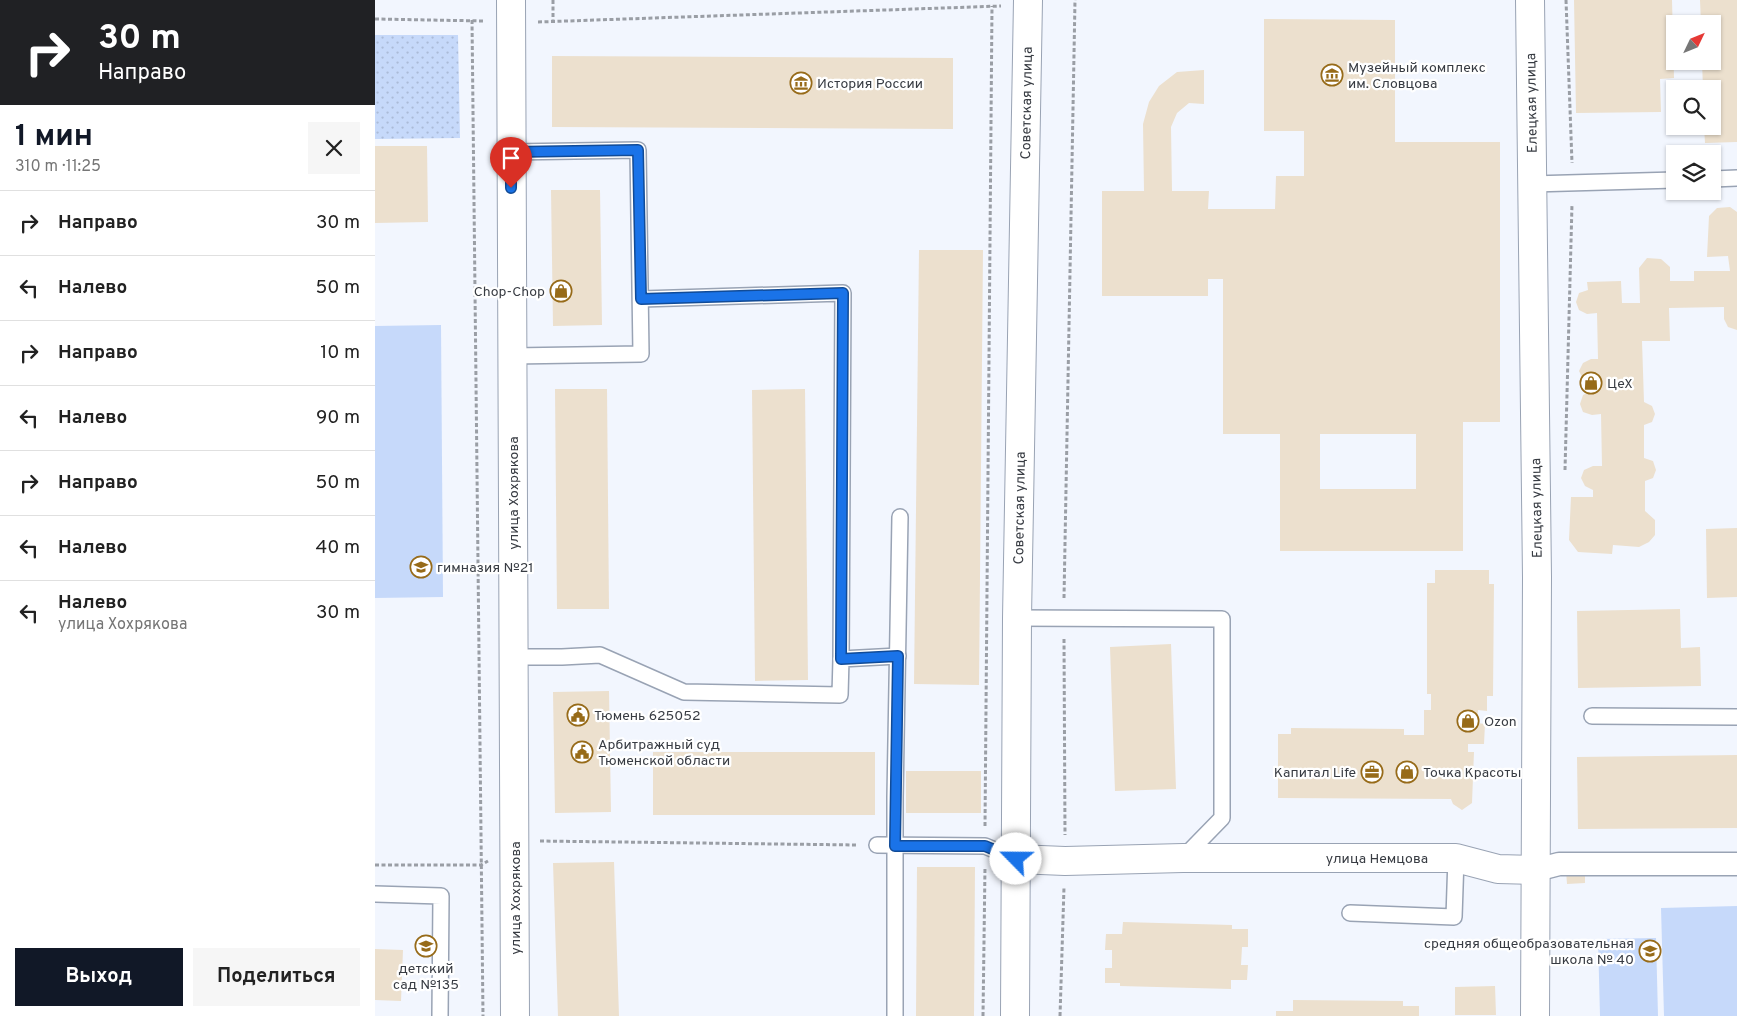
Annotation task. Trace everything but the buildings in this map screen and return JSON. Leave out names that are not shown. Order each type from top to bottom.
[{"type":"street","name":"Елецкая улица","points":[[1530,0],[1537,577],[1535,1016]]},
{"type":"street","name":"Советская улица","points":[[1015,1016],[1017,618],[1028,3]]},
{"type":"street","name":"улица Хохрякова","points":[[511,12],[515,1016]]},
{"type":"street","name":"улица Немцова","points":[[1016,859],[1065,861],[1183,858],[1456,858],[1498,869],[1536,870],[1559,864],[1737,864]]},
{"type":"lane","points":[[511,152],[638,150],[641,299],[641,354],[512,356]]},
{"type":"lane","points":[[1721,179],[1737,178]]},
{"type":"lane","points":[[1532,184],[1666,180]]},
{"type":"lane","points":[[515,657],[600,655],[684,692],[840,695],[843,293],[641,299]]},
{"type":"lane","points":[[895,1016],[899,517]]},
{"type":"lane","points":[[1017,618],[1222,619],[1222,818],[1183,858]]},
{"type":"lane","points":[[841,659],[898,656]]},
{"type":"lane","points":[[1592,716],[1737,717]]},
{"type":"lane","points":[[877,845],[985,846],[1016,859]]},
{"type":"lane","points":[[1351,913],[1454,917],[1456,858]]},
{"type":"lane","points":[[375,894],[441,896],[439,1016]]},
{"type":"path","points":[[553,0],[553,22]]},
{"type":"path","points":[[1060,1016],[1065,861],[1064,618],[1075,0]]},
{"type":"path","points":[[1565,477],[1572,183],[1566,0]]},
{"type":"path","points":[[375,19],[472,20],[511,12],[553,22],[993,6],[1028,3]]},
{"type":"path","points":[[983,1016],[993,6]]},
{"type":"path","points":[[472,20],[483,1016]]},
{"type":"path","points":[[375,865],[481,865],[515,840],[877,845]]},
{"type":"shaded area","points":[[375,35],[458,35],[460,138],[375,139]]},
{"type":"shaded area","points":[[441,325],[443,597],[375,598],[375,326]]},
{"type":"shaded area","points":[[1737,906],[1737,1016],[1664,1016],[1661,908]]},
{"type":"shaded area","points":[[1656,938],[1658,1016],[1600,1016],[1598,939]]},
{"type":"place","name":"Музейный комплекс им. Словцова","points":[[1332,75]]},
{"type":"place","name":"История России","points":[[801,83]]},
{"type":"place","name":"Chop-Chop","points":[[561,291]]},
{"type":"place","name":"ЦеХ","points":[[1591,383]]},
{"type":"place","name":"гимназия №21","points":[[421,567]]},
{"type":"place","name":"Тюмень 625052","points":[[578,715]]},
{"type":"place","name":"Ozon","points":[[1468,721]]},
{"type":"place","name":"Арбитражный суд Тюменской области","points":[[582,752]]},
{"type":"place","name":"Капитал Life","points":[[1372,772]]},
{"type":"place","name":"Точка Красоты","points":[[1407,772]]},
{"type":"place","name":"детский сад №135","points":[[426,946]]},
{"type":"place","name":"средняя общеобразовательная школа № 40","points":[[1650,951]]},
{"type":"route","points":[[511,188],[511,152],[638,150],[641,299],[843,293],[841,659],[898,656],[895,846],[985,846],[1016,859]]}]
